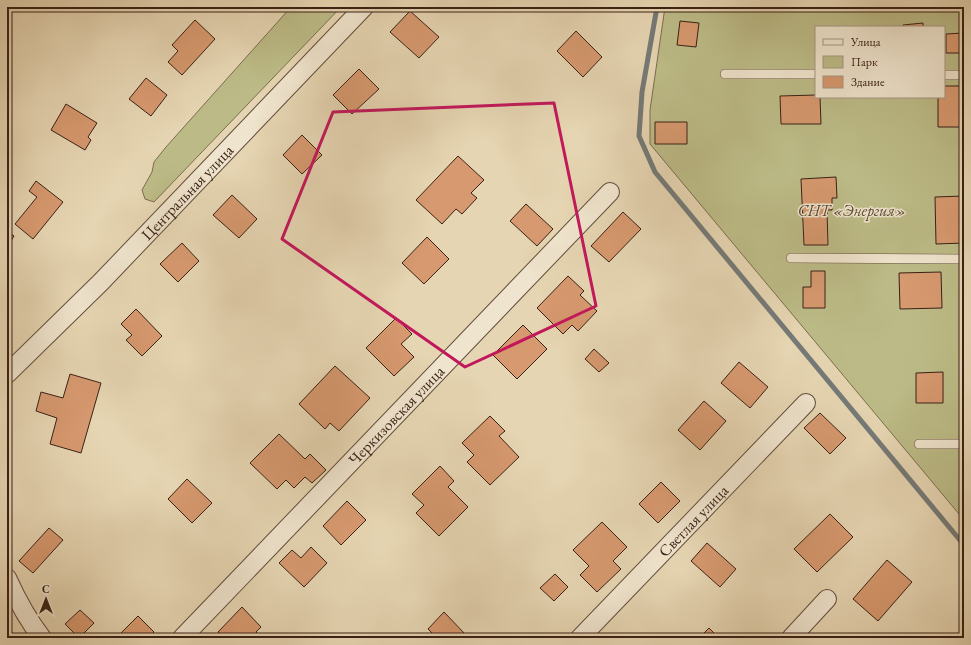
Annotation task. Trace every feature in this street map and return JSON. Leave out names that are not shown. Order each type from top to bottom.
[{"type":"street","name":"Центральная улица","points":[[7,374],[101,282],[364,7]]},
{"type":"street","name":"Черкизовская улица","points":[[182,638],[610,192]]},
{"type":"street","name":"Светлая улица","points":[[580,638],[806,403]]},
{"type":"street","points":[[7,578],[18,603],[31,625],[42,638]]},
{"type":"street","points":[[791,638],[827,598]]},
{"type":"lane","points":[[725,74],[815,74]]},
{"type":"lane","points":[[945,75],[964,75]]},
{"type":"lane","points":[[791,258],[964,259]]},
{"type":"lane","points":[[919,444],[964,444]]},
{"type":"highlighted area","points":[[554,103],[596,306],[465,367],[282,239],[333,112]]},
{"type":"green space","points":[[291,7],[341,7],[154,202],[145,199],[142,190],[152,172],[154,162]]},
{"type":"green space","name":"СНТ «Энергия»","points":[[665,7],[964,7],[964,520],[650,144],[650,110]]},
{"type":"building","points":[[410,11],[439,37],[419,58],[390,32]]},
{"type":"building","points":[[195,20],[215,39],[182,75],[168,62],[178,51],[172,45]]},
{"type":"building","points":[[680,21],[699,23],[696,47],[677,45]]},
{"type":"building","points":[[923,23],[923,26],[903,25]]},
{"type":"building","points":[[576,31],[602,57],[583,77],[557,51]]},
{"type":"building","points":[[963,33],[963,53],[946,53],[946,34]]},
{"type":"building","points":[[359,69],[379,89],[352,114],[333,95]]},
{"type":"building","points":[[146,78],[167,95],[151,116],[129,99]]},
{"type":"building","points":[[945,86],[964,86],[964,127],[938,127],[938,98],[945,98]]},
{"type":"building","points":[[815,95],[815,98],[820,98],[821,124],[781,124],[780,96]]},
{"type":"building","points":[[66,104],[97,123],[88,137],[91,140],[85,150],[51,130]]},
{"type":"building","points":[[655,122],[687,122],[687,144],[655,144]]},
{"type":"building","points":[[302,135],[322,155],[302,174],[283,155]]},
{"type":"building","points":[[458,156],[484,180],[471,193],[477,198],[462,214],[456,209],[442,224],[416,200]]},
{"type":"building","points":[[836,177],[837,198],[832,198],[832,210],[827,210],[828,245],[804,245],[801,179]]},
{"type":"building","points":[[36,181],[63,202],[33,239],[15,224],[37,197],[29,191]]},
{"type":"building","points":[[232,195],[257,219],[239,238],[213,215]]},
{"type":"building","points":[[964,196],[964,243],[936,244],[935,197]]},
{"type":"building","points":[[526,204],[553,229],[537,246],[510,221]]},
{"type":"building","points":[[623,212],[641,229],[609,262],[591,246]]},
{"type":"building","points":[[7,231],[14,236],[7,247]]},
{"type":"building","points":[[427,237],[449,259],[424,284],[402,263]]},
{"type":"building","points":[[182,243],[199,261],[178,282],[160,264]]},
{"type":"building","points":[[811,271],[825,271],[825,308],[803,308],[803,287],[811,287]]},
{"type":"building","points":[[941,272],[942,308],[900,309],[899,273]]},
{"type":"building","points":[[568,276],[584,291],[580,295],[597,311],[578,331],[572,325],[563,334],[537,308]]},
{"type":"building","points":[[136,309],[162,336],[142,356],[126,340],[132,335],[121,324]]},
{"type":"building","points":[[396,318],[412,334],[401,344],[414,357],[394,376],[366,348]]},
{"type":"building","points":[[523,325],[547,349],[517,379],[493,355]]},
{"type":"building","points":[[594,349],[609,363],[599,372],[585,359]]},
{"type":"building","points":[[739,362],[768,387],[750,408],[721,383]]},
{"type":"building","points":[[335,366],[370,398],[339,431],[330,423],[325,429],[299,404]]},
{"type":"building","points":[[943,372],[943,403],[916,403],[916,373]]},
{"type":"building","points":[[70,374],[101,383],[81,453],[50,444],[57,418],[36,411],[41,392],[63,398]]},
{"type":"building","points":[[704,401],[726,421],[700,450],[678,430]]},
{"type":"building","points":[[820,413],[846,438],[830,454],[804,428]]},
{"type":"building","points":[[490,416],[505,431],[499,436],[519,457],[490,485],[467,462],[474,455],[462,443]]},
{"type":"building","points":[[279,434],[305,459],[310,454],[326,470],[312,483],[305,477],[294,488],[286,480],[277,489],[250,463]]},
{"type":"building","points":[[440,466],[454,481],[448,487],[468,507],[439,536],[416,513],[424,505],[412,494]]},
{"type":"building","points":[[187,479],[212,503],[192,523],[168,499]]},
{"type":"building","points":[[661,482],[680,501],[658,523],[639,504]]},
{"type":"building","points":[[347,501],[366,520],[341,545],[323,526]]},
{"type":"building","points":[[830,514],[853,537],[817,572],[794,549]]},
{"type":"building","points":[[602,522],[627,547],[613,561],[621,569],[597,592],[580,575],[589,566],[573,550]]},
{"type":"building","points":[[49,528],[63,540],[33,573],[19,561]]},
{"type":"building","points":[[707,543],[736,569],[720,587],[691,561]]},
{"type":"building","points":[[311,547],[327,563],[304,587],[279,563],[292,550],[301,558]]},
{"type":"building","points":[[887,560],[912,582],[878,621],[853,599]]},
{"type":"building","points":[[555,574],[568,587],[554,601],[540,588]]},
{"type":"building","points":[[242,607],[261,627],[256,632],[260,636],[259,638],[224,638],[218,632]]},
{"type":"building","points":[[80,610],[94,623],[79,638],[65,624]]},
{"type":"building","points":[[444,612],[465,634],[461,638],[437,638],[428,629]]},
{"type":"building","points":[[138,616],[154,632],[148,638],[124,638],[120,634]]},
{"type":"building","points":[[709,628],[719,638],[699,638]]},
{"type":"waterway","points":[[657,7],[642,92],[639,136],[655,172],[964,545]]}]
